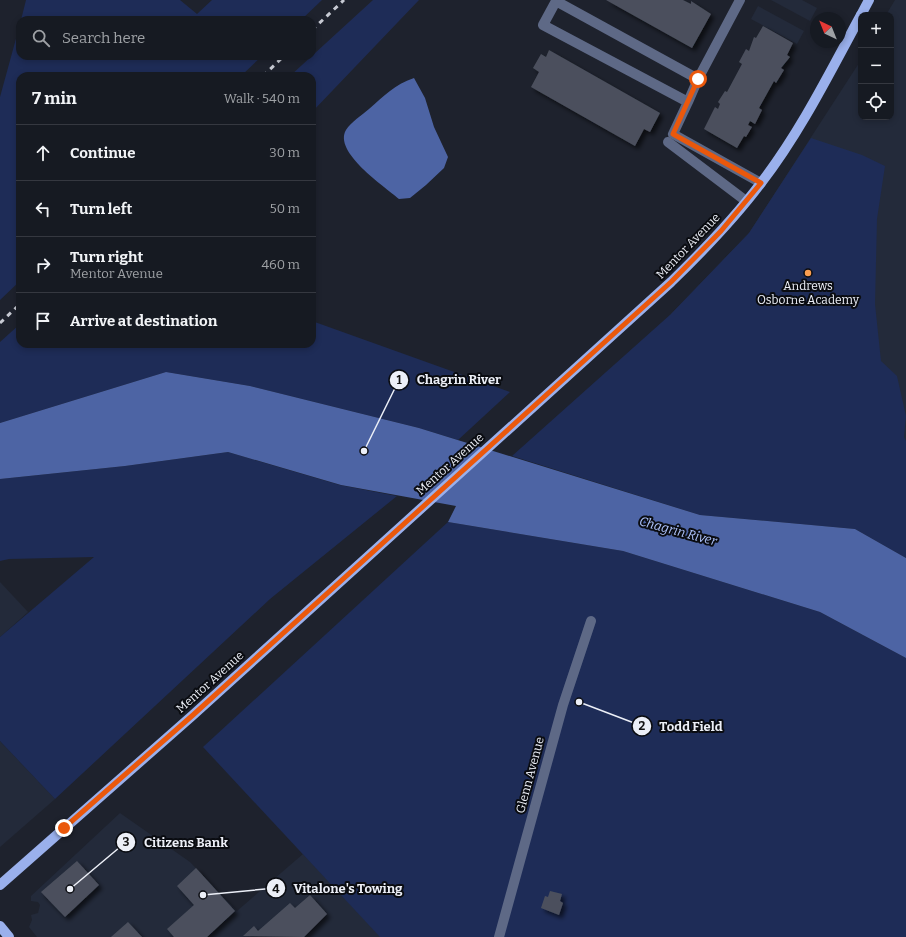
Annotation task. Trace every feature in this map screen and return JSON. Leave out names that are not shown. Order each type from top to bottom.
[{"type":"main road","name":"Mentor Avenue","points":[[863,12],[869,0]]},
{"type":"main road","name":"Mentor Avenue","points":[[0,885],[193,715],[671,282],[721,231],[761,183],[812,106],[858,21]]},
{"type":"main road","points":[[0,926],[9,937]]},
{"type":"street","points":[[740,0],[698,79],[673,134],[761,183]]},
{"type":"street","points":[[688,102],[543,25],[556,1],[698,79]]},
{"type":"street","points":[[668,142],[746,201]]},
{"type":"street","name":"Glenn Avenue","points":[[499,937],[563,705],[591,621]]},
{"type":"shaded area","points":[[26,0],[180,0],[197,14],[212,0],[322,0],[305,16],[22,16]]},
{"type":"shaded area","points":[[373,0],[419,0],[316,108],[316,72],[294,72],[307,60],[316,60],[316,52]]},
{"type":"shaded area","points":[[771,0],[802,0],[817,8],[815,12],[810,12],[810,21]]},
{"type":"shaded area","name":"Andrews Osborne Academy","points":[[895,0],[906,0],[906,497],[671,314],[749,233],[858,65],[858,120],[894,120],[894,12],[888,12]]},
{"type":"shaded area","points":[[758,6],[804,31],[797,44],[751,19]]},
{"type":"shaded area","points":[[16,39],[16,60],[258,60],[245,72],[16,72],[16,285],[0,300],[0,97]]},
{"type":"shaded area","points":[[811,138],[862,155],[885,166],[877,219],[875,304],[881,361],[897,376],[906,416],[904,437],[906,441],[906,558],[855,529],[700,515],[512,456],[671,314],[749,233]]},
{"type":"shaded area","points":[[316,322],[510,392],[458,440],[419,428],[250,386],[166,372],[0,423],[0,342],[16,328],[16,348],[316,348]]},
{"type":"shaded area","points":[[228,452],[340,485],[397,496],[270,599],[55,799],[0,741],[0,637],[94,557],[9,559],[0,561],[0,479],[125,466]]},
{"type":"shaded area","points":[[448,522],[623,551],[820,612],[906,658],[906,937],[380,937],[203,747]]},
{"type":"shaded area","points":[[0,582],[28,612],[0,637]]},
{"type":"shaded area","points":[[0,741],[55,799],[0,847]]},
{"type":"shaded area","points":[[120,813],[190,862],[237,911],[303,854],[381,937],[37,937],[29,927],[32,920],[31,915],[38,913],[40,905],[38,902],[31,901],[31,896]]},
{"type":"water","points":[[414,78],[425,98],[434,127],[448,157],[444,168],[426,185],[410,198],[399,199],[362,168],[353,158],[344,139],[346,130],[354,121],[390,91]]},
{"type":"water","points":[[166,372],[250,386],[419,428],[700,515],[855,529],[906,558],[906,658],[820,612],[623,551],[448,522],[456,506],[341,485],[228,452],[125,466],[0,479],[0,423]]},
{"type":"building","points":[[606,0],[683,0],[691,4],[691,1],[711,14],[692,48]]},
{"type":"building","points":[[763,26],[793,43],[787,55],[790,57],[781,68],[784,70],[776,83],[774,81],[759,108],[762,110],[755,124],[750,121],[748,125],[752,127],[746,137],[744,136],[737,148],[704,129],[715,107],[718,109],[720,104],[718,102],[725,91],[727,92],[742,64],[739,62],[746,49],[749,51],[754,37],[756,38]]},
{"type":"building","points":[[549,50],[660,113],[650,132],[644,129],[635,146],[531,87],[539,72],[533,68],[541,54],[546,57]]},
{"type":"building","points":[[77,861],[99,885],[65,917],[41,892]]},
{"type":"building","points":[[196,868],[235,911],[207,937],[174,937],[167,929],[194,905],[177,886]]},
{"type":"building","points":[[550,891],[562,894],[560,901],[563,903],[559,915],[541,908],[545,896],[548,897]]},
{"type":"building","points":[[310,895],[327,914],[304,937],[243,936],[254,926],[258,931],[290,903],[295,908]]},
{"type":"building","points":[[128,922],[142,937],[111,937]]},
{"type":"railway","points":[[316,26],[344,0]]},
{"type":"railway","points":[[267,72],[280,60]]},
{"type":"railway","points":[[0,323],[16,308]]},
{"type":"place","name":"Andrews Osborne Academy","points":[[808,273]]},
{"type":"place","name":"Chagrin River","points":[[364,451]]},
{"type":"place","name":"Todd Field","points":[[579,702]]},
{"type":"place","name":"Citizens Bank","points":[[70,889]]},
{"type":"place","name":"Vitalone's Towing","points":[[203,895]]},
{"type":"route","points":[[64,828],[193,715],[565,379],[671,282],[721,231],[761,183],[673,134],[698,79]]}]
